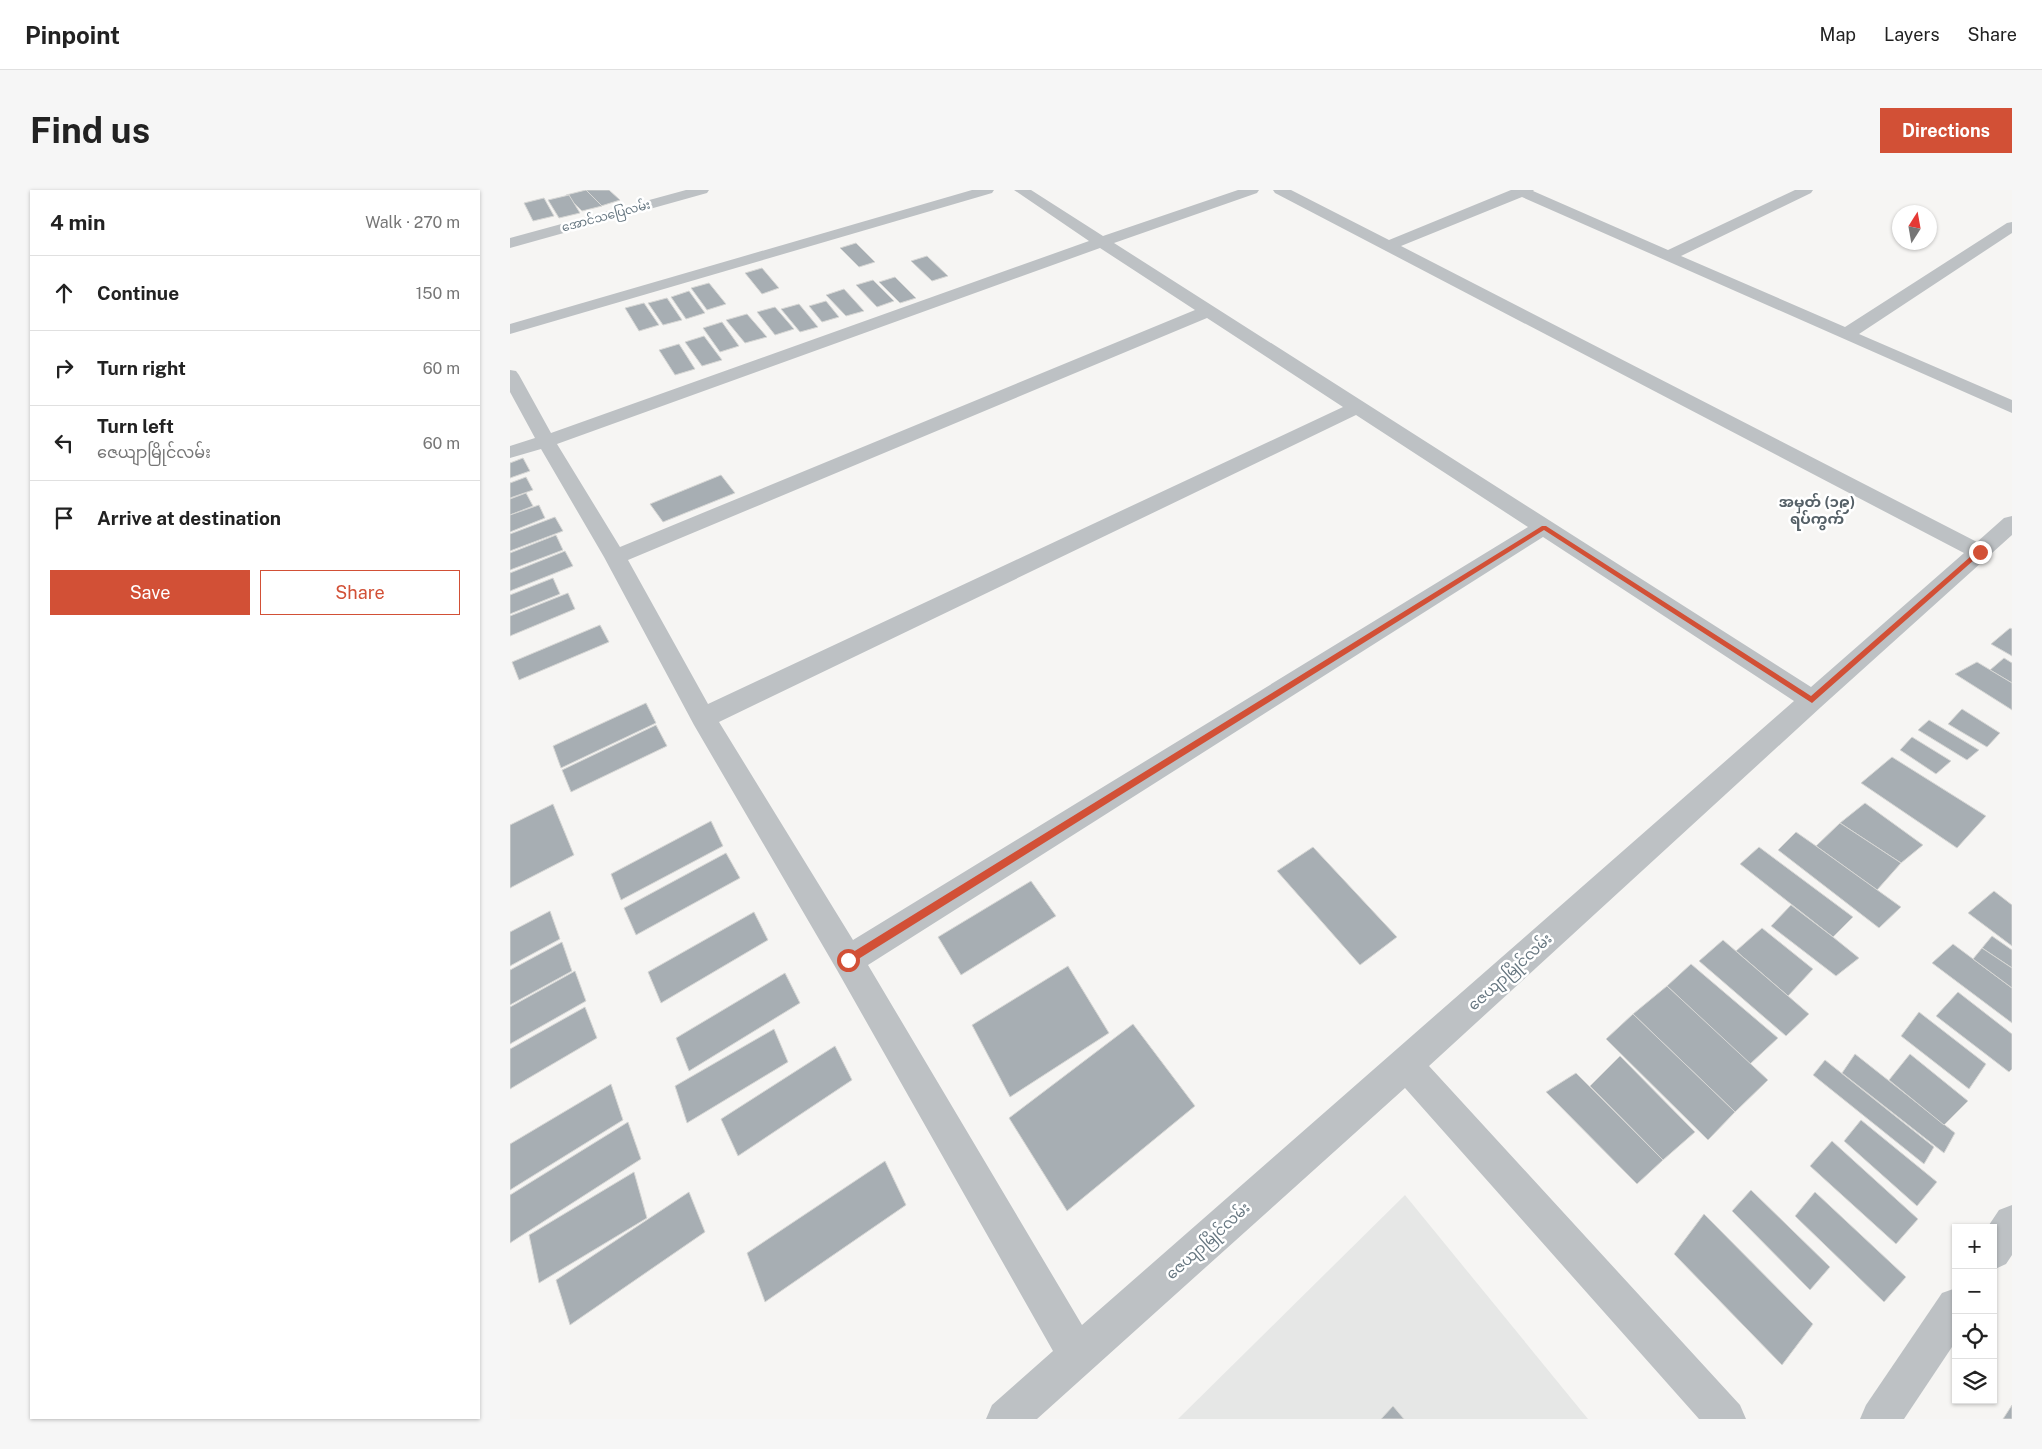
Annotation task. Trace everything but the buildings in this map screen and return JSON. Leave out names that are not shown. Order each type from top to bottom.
[{"type":"street","name":"အောင်သပြေလမ်း","points":[[510,243],[702,190]]},
{"type":"street","points":[[510,329],[987,190]]},
{"type":"street","points":[[1021,190],[1812,700]]},
{"type":"street","points":[[510,452],[546,441],[1101,242],[1252,190]]},
{"type":"street","points":[[1280,190],[1980,552]]},
{"type":"street","points":[[1669,256],[1806,190]]},
{"type":"street","points":[[1388,246],[1523,191],[2012,407]]},
{"type":"street","points":[[1847,334],[2012,226]]},
{"type":"street","points":[[615,557],[1208,311]]},
{"type":"street","points":[[510,375],[546,441],[615,557],[702,718],[848,960],[1078,1356]]},
{"type":"street","points":[[702,718],[1358,407]]},
{"type":"street","name":"ဇေယျာမြိုင်လမ်း","points":[[1006,1419],[1406,1065],[2012,523]]},
{"type":"street","points":[[848,960],[1544,527]]},
{"type":"street","points":[[1406,1065],[1726,1419]]},
{"type":"street","points":[[1997,1245],[2012,1224]]},
{"type":"street","points":[[1880,1419],[1952,1313]]},
{"type":"shaded area","points":[[1405,1195],[1588,1419],[1178,1419]]},
{"type":"district","name":"အမှတ် (၁၉) ရပ်ကွက်","points":[[1817,510]]},
{"type":"route","points":[[848,960],[1544,527],[1812,700],[1980,552]]}]
